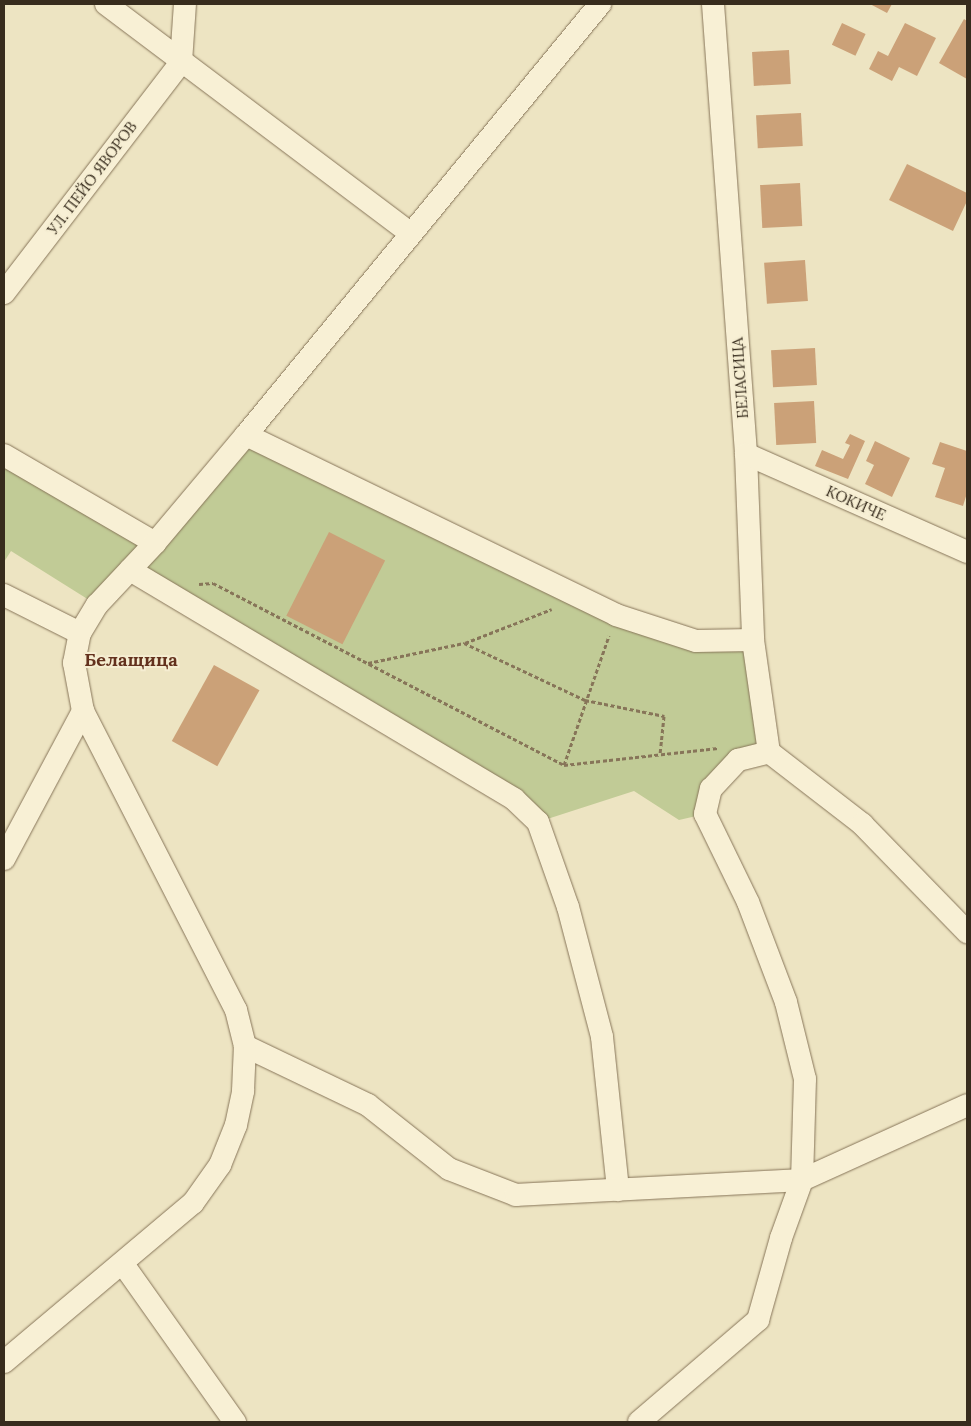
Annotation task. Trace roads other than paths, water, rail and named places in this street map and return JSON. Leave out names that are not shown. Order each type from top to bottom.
[{"type":"street","points":[[106,4],[409,232]]},
{"type":"street","points":[[181,62],[185,4]]},
{"type":"street","points":[[4,1362],[123,1264],[193,1203],[220,1165],[236,1125],[243,1091],[245,1046],[236,1010],[84,711],[74,663],[80,633],[97,605],[155,544],[246,435],[409,232],[600,4]]},
{"type":"street","name":"БЕЛАСИЦА","points":[[713,4],[746,454],[753,640],[769,752]]},
{"type":"street","name":"УЛ. ПЕЙО ЯВОРОВ","points":[[4,294],[181,62]]},
{"type":"street","points":[[246,435],[616,615],[696,641],[753,640]]},
{"type":"street","name":"КОКИЧЕ","points":[[746,454],[967,552]]},
{"type":"street","points":[[4,455],[155,544]]},
{"type":"street","points":[[130,570],[514,799],[538,822],[568,907],[602,1037],[618,1190]]},
{"type":"street","points":[[4,595],[80,633]]},
{"type":"street","points":[[4,859],[84,711]]},
{"type":"street","points":[[639,1422],[758,1320],[781,1238],[802,1180],[805,1079],[786,1002],[748,902],[705,814],[711,790],[738,760],[769,752],[862,824],[967,932]]},
{"type":"street","points":[[245,1046],[368,1105],[449,1169],[516,1195],[802,1180],[967,1105]]},
{"type":"street","points":[[123,1264],[235,1422]]},
{"type":"district","name":"Белащица","points":[[131,660]]}]
